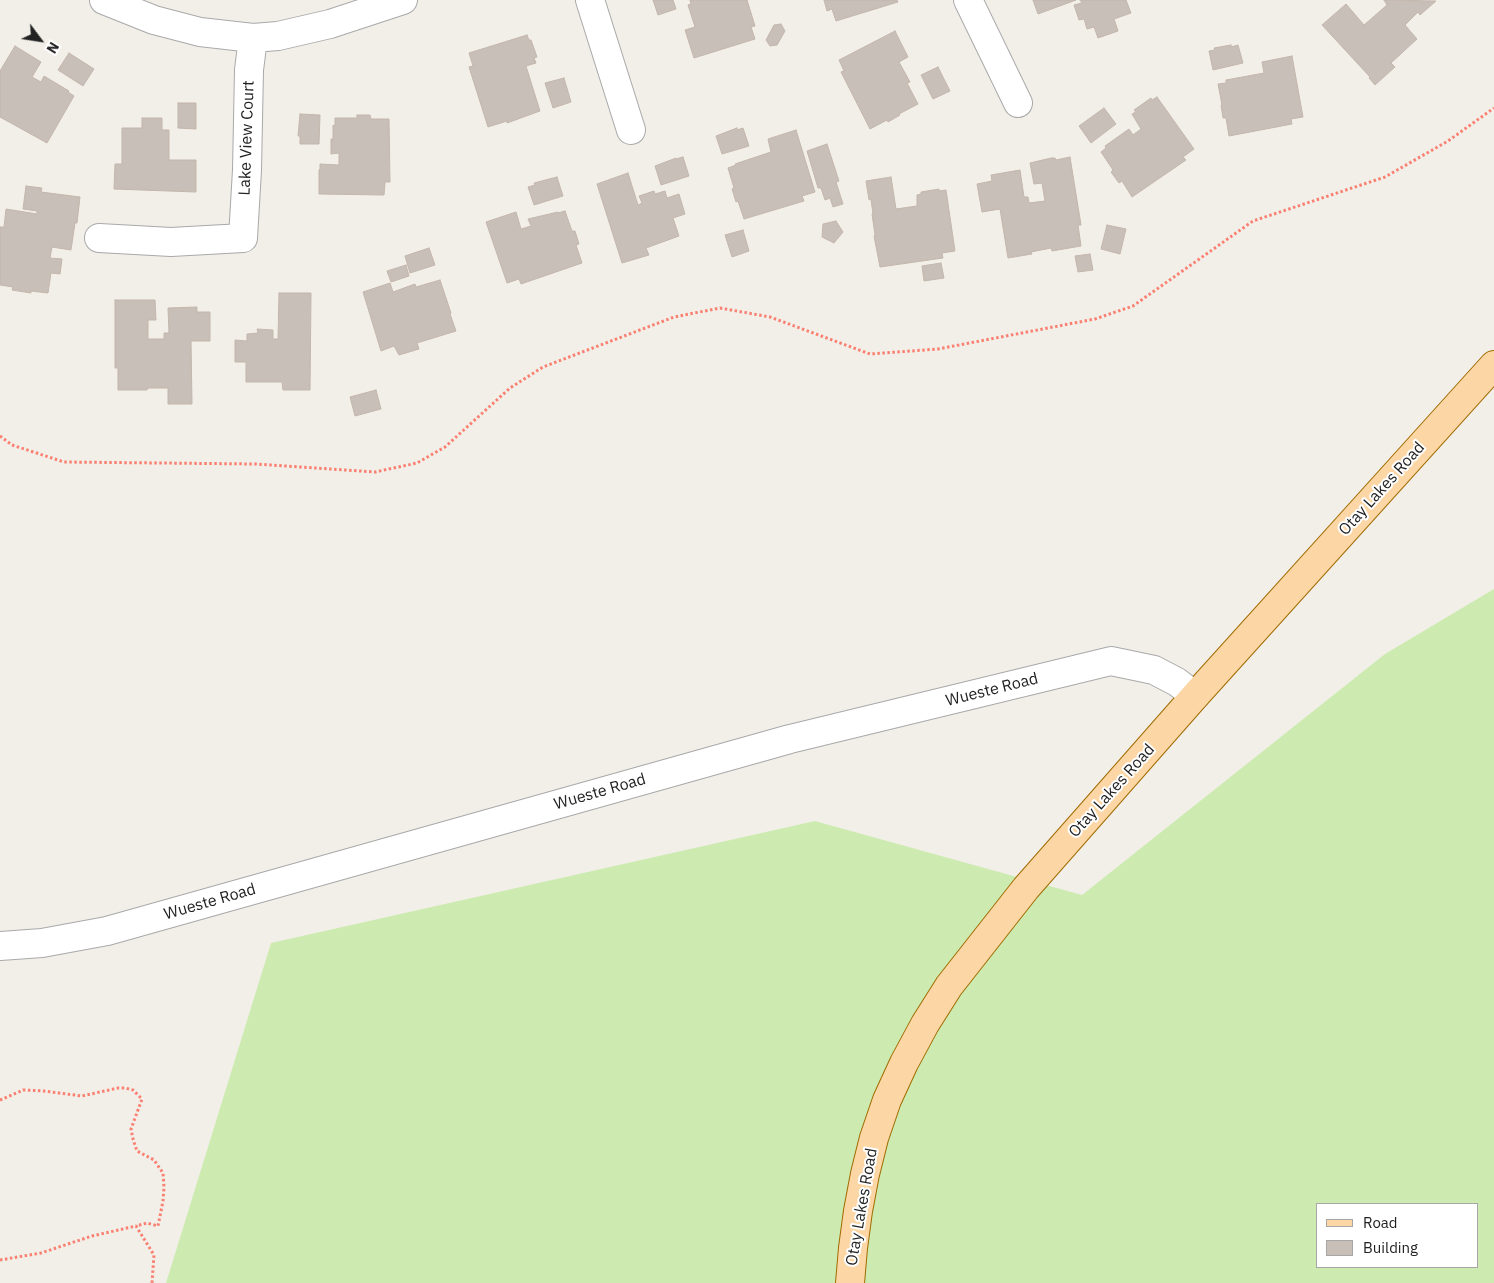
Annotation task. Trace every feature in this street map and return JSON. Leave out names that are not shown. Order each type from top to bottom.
[{"type":"main road","name":"Otay Lakes Road","points":[[850,1283],[864,1174],[874,1138],[890,1093],[904,1064],[924,1024],[949,986],[1026,888],[1195,696],[1494,366]]},
{"type":"street","points":[[104,0],[154,20],[200,32],[253,38],[278,36],[330,24],[404,0]]},
{"type":"street","points":[[590,0],[631,130]]},
{"type":"street","points":[[968,0],[1018,103]]},
{"type":"street","name":"Lake View Court","points":[[99,238],[170,242],[243,238],[247,170],[248,70],[253,38]]},
{"type":"street","name":"Wueste Road","points":[[0,946],[42,943],[107,931],[790,739],[1111,661],[1154,670],[1177,682],[1195,696]]},
{"type":"path","points":[[0,436],[12,445],[64,462],[256,464],[375,472],[417,463],[444,447],[510,388],[543,367],[674,317],[720,308],[770,317],[870,354],[938,349],[1095,319],[1133,306],[1253,221],[1385,177],[1448,141],[1494,108]]},
{"type":"path","points":[[0,1100],[22,1090],[44,1090],[82,1096],[118,1088],[133,1090],[142,1099],[131,1129],[133,1139],[137,1151],[154,1160],[163,1173],[164,1187],[158,1226],[147,1223],[92,1236],[40,1253],[0,1260]]},
{"type":"path","points":[[136,1226],[154,1255],[152,1283]]},
{"type":"green space","points":[[1494,589],[1494,1283],[166,1283],[271,943],[815,821],[1082,895],[1385,654]]},
{"type":"building","points":[[653,0],[673,0],[676,9],[658,15]]},
{"type":"building","points":[[690,0],[747,0],[755,26],[751,27],[755,39],[694,58],[685,30],[695,27],[688,5],[691,4]]},
{"type":"building","points":[[824,0],[897,0],[898,2],[836,21],[832,9],[827,11]]},
{"type":"building","points":[[1033,0],[1076,0],[1038,14]]},
{"type":"building","points":[[1080,0],[1126,0],[1131,13],[1114,19],[1118,31],[1098,38],[1094,27],[1087,29],[1084,19],[1079,20],[1074,5],[1082,3]]},
{"type":"building","points":[[1384,0],[1436,1],[1420,15],[1418,12],[1405,25],[1417,39],[1391,63],[1395,67],[1375,85],[1370,77],[1322,25],[1346,4],[1364,25],[1387,5]]},
{"type":"building","points":[[781,24],[785,31],[777,45],[770,46],[766,40],[774,25]]},
{"type":"building","points":[[895,31],[908,57],[899,62],[910,82],[907,83],[918,104],[888,122],[887,120],[870,129],[841,72],[844,71],[839,60]]},
{"type":"building","points":[[527,35],[529,40],[531,40],[537,57],[534,58],[536,63],[526,66],[540,111],[507,123],[507,121],[488,127],[469,67],[473,66],[469,53]]},
{"type":"building","points":[[1231,45],[1231,47],[1238,45],[1243,63],[1213,70],[1209,51],[1215,50],[1214,48]]},
{"type":"building","points":[[15,46],[41,62],[32,77],[41,82],[44,76],[74,96],[47,143],[0,117],[0,71]]},
{"type":"building","points":[[69,53],[94,69],[83,86],[58,70]]},
{"type":"building","points":[[1292,56],[1303,117],[1291,119],[1292,124],[1229,136],[1226,118],[1223,118],[1218,84],[1226,83],[1226,80],[1264,73],[1262,62]]},
{"type":"building","points":[[938,67],[950,91],[933,99],[921,75]]},
{"type":"building","points":[[564,78],[571,102],[553,108],[545,83]]},
{"type":"building","points":[[1157,97],[1194,149],[1183,157],[1186,160],[1132,197],[1122,181],[1119,183],[1111,172],[1113,170],[1101,152],[1106,148],[1105,146],[1129,129],[1133,135],[1141,129],[1132,114],[1136,112],[1134,110],[1151,98],[1152,100]]},
{"type":"building","points":[[178,103],[196,103],[196,129],[178,128]]},
{"type":"building","points":[[1104,108],[1116,124],[1091,143],[1079,126]]},
{"type":"building","points":[[300,114],[320,115],[319,144],[300,144],[300,136],[298,136]]},
{"type":"building","points":[[357,115],[370,115],[371,119],[389,119],[390,182],[385,182],[384,195],[319,194],[320,164],[339,165],[339,153],[331,154],[331,139],[333,139],[335,118],[357,118]]},
{"type":"building","points":[[142,118],[162,118],[162,130],[169,130],[169,160],[196,160],[196,192],[114,189],[115,164],[122,164],[122,128],[142,128]]},
{"type":"building","points":[[737,128],[737,130],[743,128],[749,146],[722,154],[716,136]]},
{"type":"building","points":[[796,130],[815,192],[802,196],[804,201],[744,219],[738,201],[736,202],[728,168],[771,152],[768,139]]},
{"type":"building","points":[[827,144],[839,181],[836,182],[843,204],[833,207],[830,198],[825,200],[821,188],[818,188],[807,151]]},
{"type":"building","points":[[683,157],[689,176],[661,185],[655,166]]},
{"type":"building","points":[[1070,157],[1081,225],[1078,225],[1081,246],[1052,251],[1051,248],[1031,252],[1032,254],[1008,258],[1000,209],[982,212],[977,184],[992,181],[991,175],[1020,170],[1024,197],[1028,197],[1029,203],[1045,201],[1042,183],[1034,184],[1030,163],[1051,158],[1056,160]]},
{"type":"building","points":[[628,173],[638,205],[642,203],[639,196],[654,191],[655,194],[665,191],[667,198],[679,194],[685,214],[673,218],[679,236],[646,248],[649,255],[622,263],[597,184]]},
{"type":"building","points":[[557,177],[563,196],[534,205],[528,187],[535,185],[534,183]]},
{"type":"building","points":[[891,177],[896,209],[917,206],[917,195],[921,194],[921,192],[939,189],[939,191],[946,190],[955,251],[942,253],[943,258],[880,267],[874,236],[871,199],[869,200],[866,181]]},
{"type":"building","points":[[26,186],[42,188],[41,192],[80,197],[71,250],[52,247],[50,258],[62,259],[60,274],[51,273],[48,293],[12,290],[13,287],[0,285],[0,227],[4,227],[6,209],[37,214],[37,211],[23,209]]},
{"type":"building","points":[[565,211],[572,231],[575,231],[579,244],[576,245],[582,263],[521,284],[519,279],[507,283],[486,222],[516,212],[521,229],[531,226],[528,219]]},
{"type":"building","points":[[836,221],[843,232],[834,243],[822,237],[823,224]]},
{"type":"building","points":[[1107,225],[1126,229],[1120,254],[1101,249]]},
{"type":"building","points":[[743,230],[749,251],[732,257],[725,235]]},
{"type":"building","points":[[429,248],[435,265],[410,273],[405,256]]},
{"type":"building","points":[[1090,254],[1093,270],[1078,272],[1075,256]]},
{"type":"building","points":[[941,263],[944,278],[924,281],[922,266]]},
{"type":"building","points":[[406,265],[409,276],[391,282],[387,271]]},
{"type":"building","points":[[440,280],[456,331],[417,343],[419,349],[399,355],[394,346],[381,351],[363,292],[390,283],[393,292],[415,284],[416,287]]},
{"type":"building","points":[[279,293],[311,293],[310,390],[283,390],[282,382],[246,382],[246,362],[235,362],[235,340],[247,341],[247,334],[258,333],[257,329],[273,330],[273,339],[278,339]]},
{"type":"building","points":[[115,300],[155,300],[156,320],[148,320],[148,339],[164,339],[164,333],[169,333],[168,308],[197,307],[197,312],[210,312],[210,341],[191,341],[192,404],[168,404],[168,388],[118,390],[118,368],[115,368]]},
{"type":"building","points":[[376,390],[381,409],[355,416],[350,397]]}]
